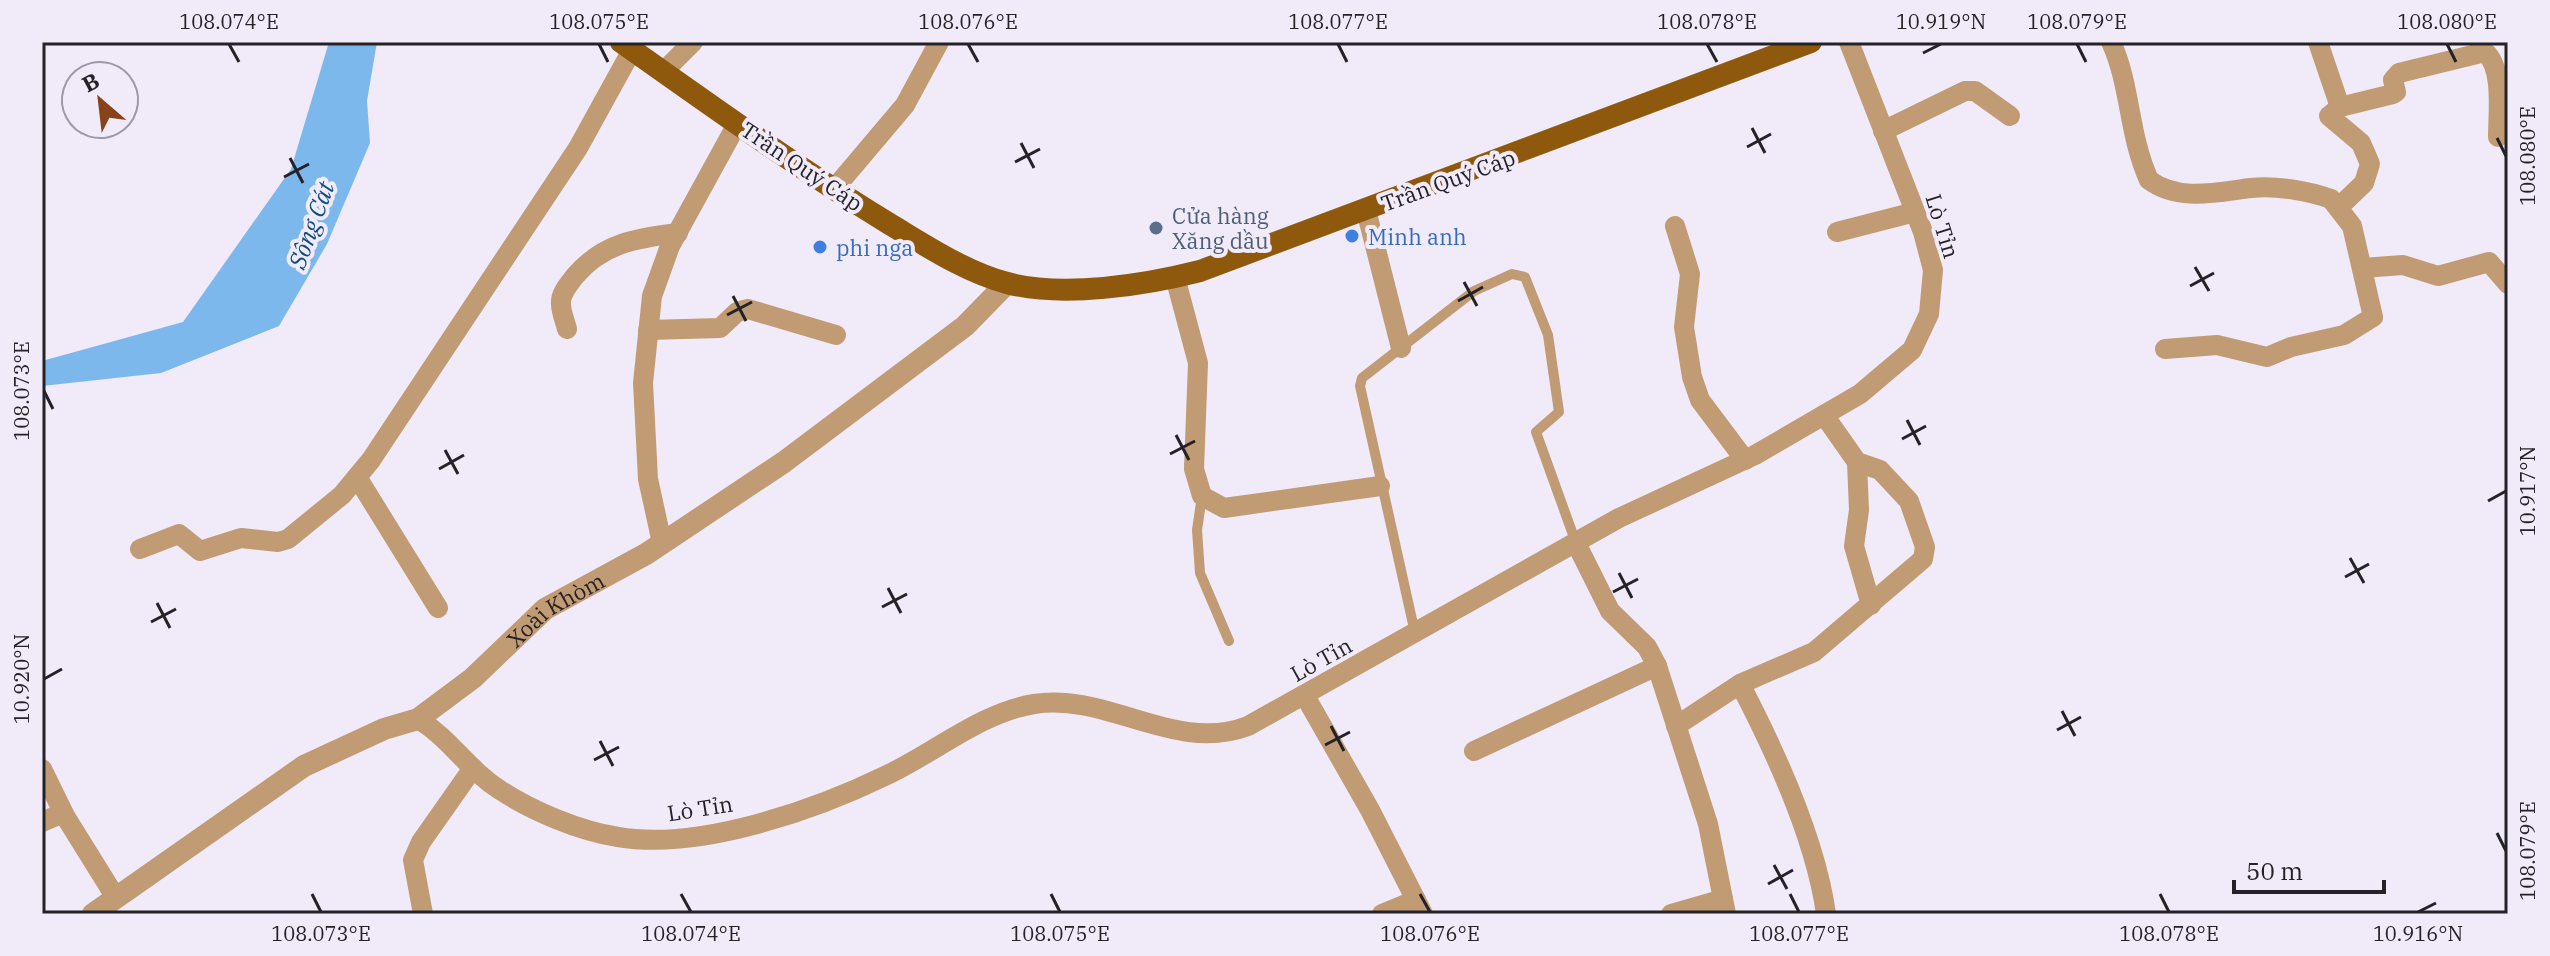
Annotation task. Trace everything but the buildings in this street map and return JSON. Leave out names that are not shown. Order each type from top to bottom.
[{"type":"main road","name":"Trần Quý Cáp","points":[[627,46],[834,189],[930,247],[1007,283],[1083,288],[1175,277],[1366,210],[1811,42]]},
{"type":"street","points":[[665,70],[693,42]]},
{"type":"street","points":[[834,189],[905,105],[939,42]]},
{"type":"street","name":"Lò Tỉn","points":[[418,719],[451,742],[473,768],[506,794],[594,831],[618,837],[668,838],[711,834],[828,800],[895,772],[982,724],[1031,704],[1065,704],[1206,735],[1248,726],[1642,506],[1745,460],[1824,415],[1900,363],[1923,329],[1932,295],[1933,270],[1915,212],[1849,42]]},
{"type":"street","points":[[2111,42],[2124,74],[2126,105],[2149,180],[2174,192],[2199,194],[2275,188],[2324,196],[2339,207],[2352,226],[2373,317],[2344,335],[2291,347],[2267,357],[2217,345],[2165,349]]},
{"type":"street","points":[[2318,42],[2340,107]]},
{"type":"street","points":[[140,549],[179,534],[200,551],[241,538],[278,542],[288,539],[342,495],[569,161],[627,46]]},
{"type":"street","points":[[2339,207],[2364,183],[2370,164],[2361,143],[2329,116],[2340,107],[2393,94],[2396,92],[2393,80],[2399,73],[2485,52],[2491,57],[2497,83],[2498,137]]},
{"type":"street","points":[[1883,131],[1965,91],[1975,91],[2010,116]]},
{"type":"street","points":[[662,543],[648,479],[643,383],[652,296],[678,233],[737,124]]},
{"type":"street","points":[[1366,210],[1401,348]]},
{"type":"street","points":[[1837,232],[1915,212]]},
{"type":"street","points":[[1675,226],[1690,274],[1684,327],[1692,377],[1700,400],[1745,460]]},
{"type":"street","points":[[567,329],[560,302],[565,288],[585,264],[601,251],[631,239],[678,233]]},
{"type":"street","points":[[2362,268],[2403,265],[2438,276],[2489,262],[2508,284]]},
{"type":"street","points":[[1175,277],[1198,363],[1194,469],[1202,496],[1224,508],[1380,486]]},
{"type":"street","name":"Xoài Khòm","points":[[93,914],[304,766],[384,729],[418,719],[473,678],[545,609],[662,543],[822,434],[965,326],[1007,283]]},
{"type":"street","points":[[648,330],[720,328],[737,312],[748,309],[836,335]]},
{"type":"street","points":[[1824,415],[1857,462],[1859,510],[1854,546],[1871,605]]},
{"type":"street","points":[[1676,726],[1740,684],[1814,652],[1914,570],[1923,559],[1925,547],[1909,501],[1892,479],[1880,470],[1857,462]]},
{"type":"street","points":[[357,477],[438,608]]},
{"type":"street","points":[[1576,543],[1610,611],[1647,647],[1657,666],[1708,824],[1725,907],[1671,914]]},
{"type":"street","points":[[1474,751],[1657,666]]},
{"type":"street","points":[[1740,684],[1760,723],[1811,849],[1826,914]]},
{"type":"street","points":[[1305,696],[1370,810],[1419,907],[1382,914]]},
{"type":"street","points":[[423,914],[413,860],[421,842],[473,768]]},
{"type":"street","points":[[42,769],[63,813],[116,898]]},
{"type":"street","points":[[42,822],[63,813]]},
{"type":"lane","points":[[1415,635],[1360,386],[1368,372],[1474,291],[1512,274],[1525,277],[1548,335],[1559,412],[1536,432],[1576,543]]},
{"type":"lane","points":[[1202,496],[1197,530],[1200,573],[1229,641]]},
{"type":"water","name":"Sông Cát","points":[[329,42],[377,42],[367,101],[370,143],[327,244],[279,326],[161,373],[42,386],[42,361],[183,322],[291,169]]},
{"type":"place","name":"Cửa hàng Xăng dầu","points":[[1156,228]]},
{"type":"place","name":"Minh anh","points":[[1352,236]]},
{"type":"place","name":"phi nga","points":[[820,247]]}]
